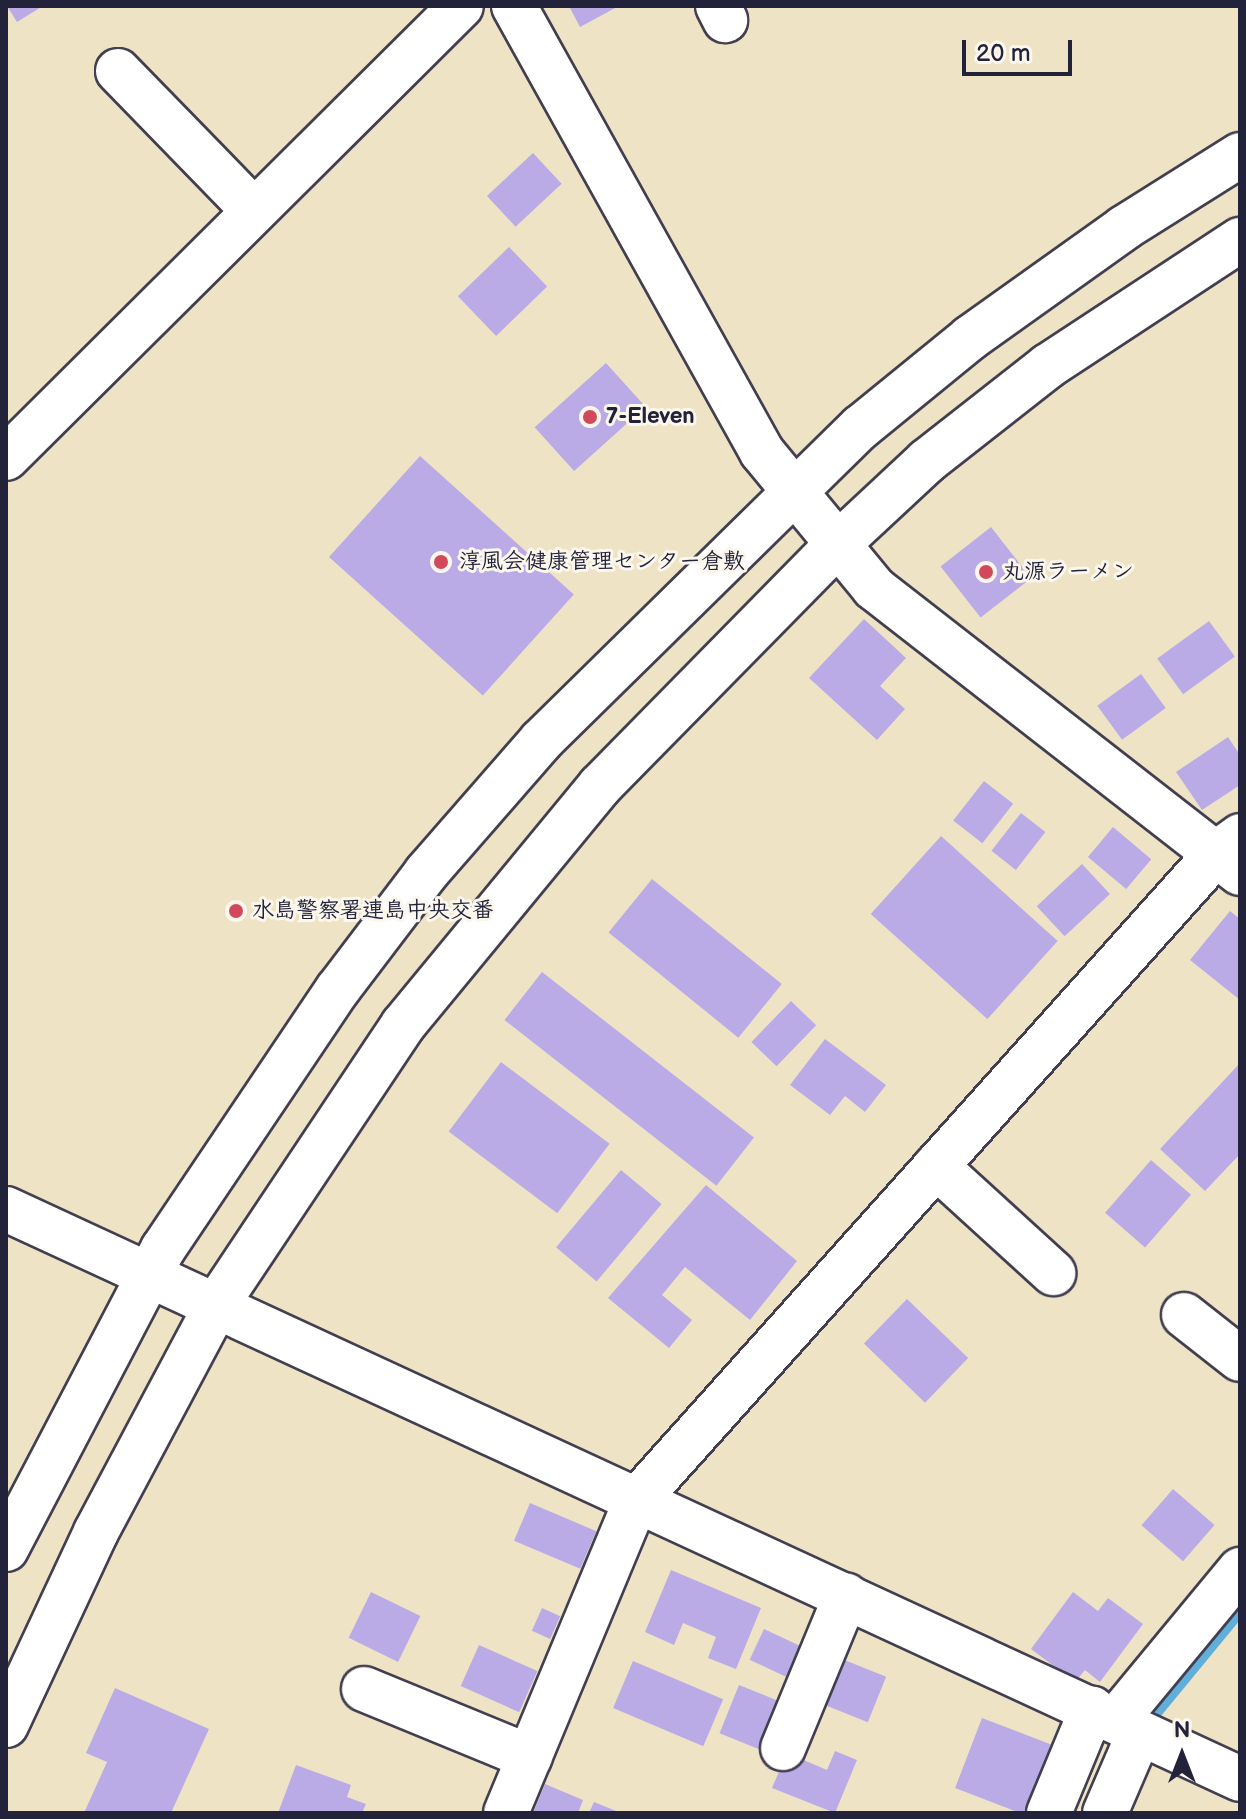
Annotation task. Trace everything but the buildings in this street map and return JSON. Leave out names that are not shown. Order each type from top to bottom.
[{"type":"street","points":[[7,455],[461,6]]},
{"type":"street","points":[[506,1813],[636,1501],[936,1166],[1232,854],[874,588],[762,452],[514,6]]},
{"type":"street","points":[[118,71],[254,211]]},
{"type":"street","points":[[6,1549],[150,1274],[338,989],[426,873],[541,741],[861,427],[970,338],[1124,228],[1240,155]]},
{"type":"street","points":[[6,1725],[96,1532],[217,1304],[423,1001],[600,786],[838,544],[927,461],[1048,366],[1240,240]]},
{"type":"street","points":[[936,1166],[1053,1273]]},
{"type":"street","points":[[6,1209],[1240,1779]]},
{"type":"street","points":[[1184,1315],[1240,1359]]},
{"type":"street","points":[[1049,1813],[1116,1721],[1240,1570]]},
{"type":"street","points":[[783,1748],[846,1596]]},
{"type":"street","points":[[364,1689],[530,1757]]},
{"type":"street","points":[[1105,1813],[1116,1721]]},
{"type":"water","points":[[1240,1598],[1240,1620],[1161,1716],[1149,1710]]},
{"type":"place","name":"7-Eleven","points":[[590,417]]},
{"type":"place","name":"淳風会健康管理センター倉敷","points":[[441,562]]},
{"type":"place","name":"丸源ラーメン","points":[[986,572]]},
{"type":"place","name":"水島警察署連島中央交番","points":[[236,911]]}]
